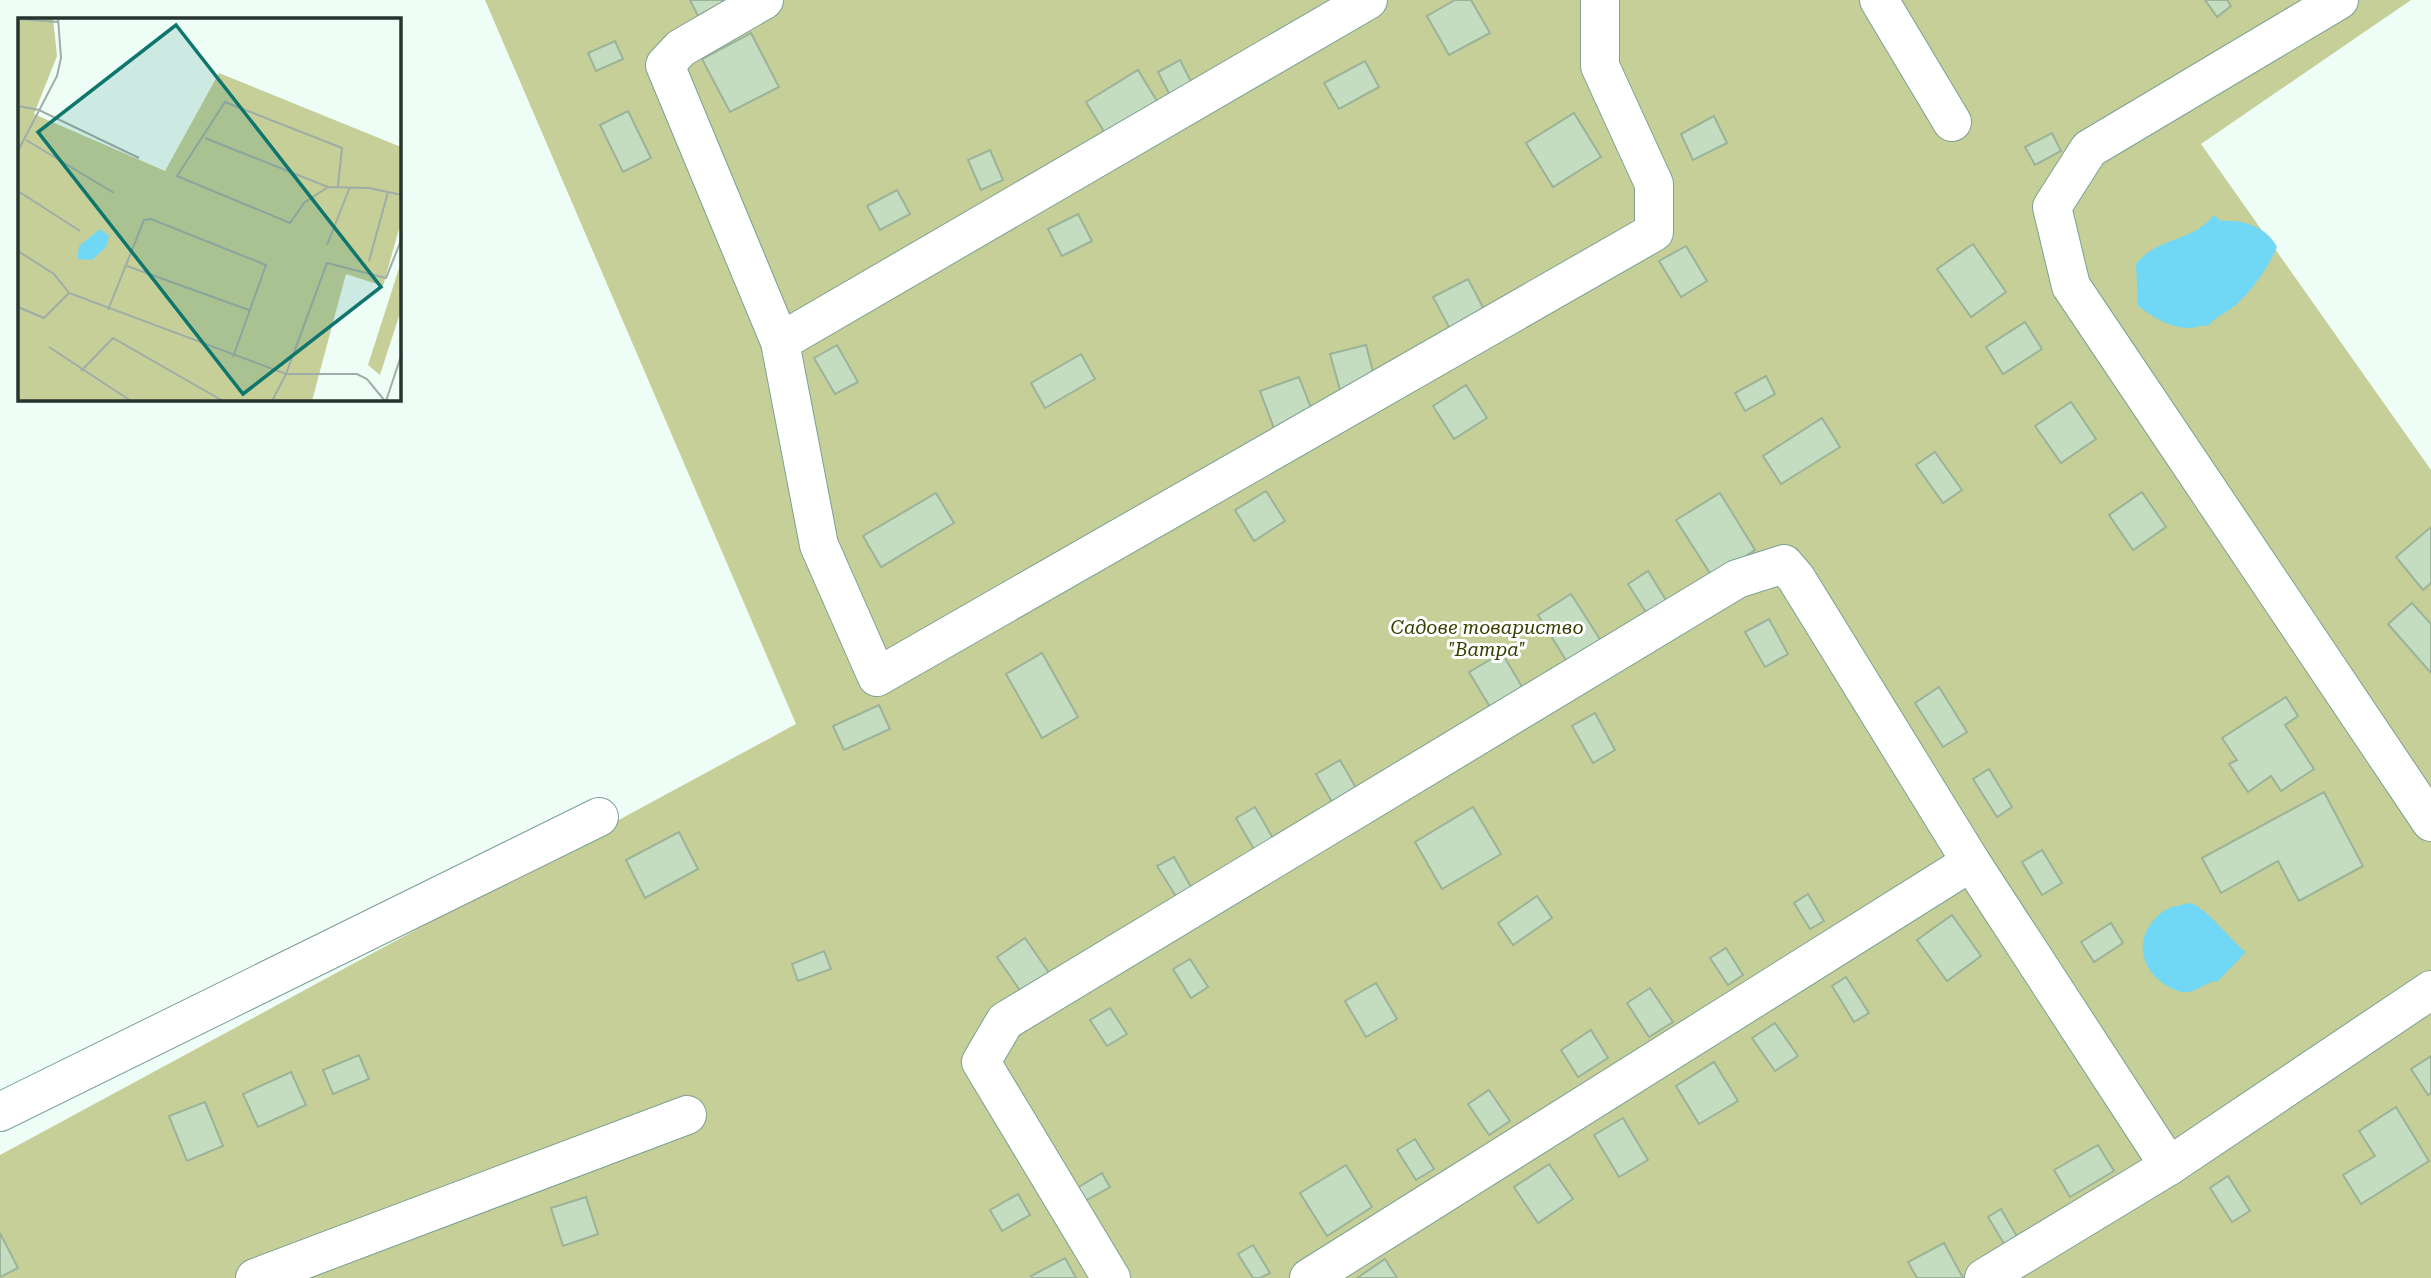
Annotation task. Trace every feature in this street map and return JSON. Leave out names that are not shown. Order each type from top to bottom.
[{"type":"street","points":[[764,0],[681,48],[665,65],[780,342],[819,545],[877,677],[1654,232],[1654,184],[1600,66],[1600,0]]},
{"type":"street","points":[[780,342],[1368,0]]},
{"type":"street","points":[[1880,0],[1952,121]]},
{"type":"street","points":[[2339,0],[2089,149],[2052,206],[2071,286],[2431,822]]},
{"type":"street","points":[[1111,1278],[981,1062],[1005,1021],[1737,579],[1784,564],[1796,578],[1971,862],[2169,1166]]},
{"type":"street","points":[[0,1112],[599,817]]},
{"type":"street","points":[[1309,1278],[1971,862]]},
{"type":"street","points":[[1984,1278],[2169,1166],[2431,990]]},
{"type":"street","points":[[255,1278],[687,1115]]},
{"type":"green space","name":"Садове товариство \"Ватра\"","points":[[485,0],[2411,0],[2201,144],[2431,470],[2431,1278],[0,1278],[0,1155],[796,724]]},
{"type":"water","points":[[2214,215],[2221,221],[2238,221],[2261,229],[2277,247],[2250,290],[2208,326],[2189,328],[2172,325],[2138,306],[2136,264],[2154,249],[2196,230]]},
{"type":"water","points":[[2190,903],[2211,917],[2246,952],[2218,981],[2184,992],[2165,985],[2155,976],[2148,966],[2143,944],[2153,921],[2164,911]]},
{"type":"building","points":[[690,0],[727,0],[698,16]]},
{"type":"building","points":[[1455,0],[1471,0],[1490,33],[1449,55],[1427,16]]},
{"type":"building","points":[[2205,0],[2227,0],[2231,6],[2217,17]]},
{"type":"building","points":[[751,33],[779,87],[730,112],[702,59]]},
{"type":"building","points":[[615,41],[623,59],[596,71],[588,53]]},
{"type":"building","points":[[1180,60],[1197,93],[1175,105],[1158,72]]},
{"type":"building","points":[[1365,61],[1379,87],[1339,109],[1324,83]]},
{"type":"building","points":[[1138,70],[1160,106],[1108,138],[1086,102]]},
{"type":"building","points":[[628,111],[651,158],[623,172],[600,125]]},
{"type":"building","points":[[1574,113],[1601,157],[1553,187],[1526,143]]},
{"type":"building","points":[[1714,116],[1727,143],[1693,160],[1681,134]]},
{"type":"building","points":[[2052,133],[2061,151],[2035,165],[2025,147]]},
{"type":"building","points":[[990,150],[1003,180],[981,190],[968,160]]},
{"type":"building","points":[[897,190],[910,214],[880,230],[867,206]]},
{"type":"building","points":[[1078,214],[1092,241],[1062,256],[1048,229]]},
{"type":"building","points":[[1973,244],[2006,292],[1971,317],[1937,269]]},
{"type":"building","points":[[1686,246],[1707,281],[1681,297],[1659,261]]},
{"type":"building","points":[[1468,279],[1486,313],[1451,331],[1433,297]]},
{"type":"building","points":[[2025,322],[2042,349],[2003,374],[1986,347]]},
{"type":"building","points":[[837,345],[858,382],[835,394],[814,358]]},
{"type":"building","points":[[1366,345],[1377,387],[1342,397],[1330,354]]},
{"type":"building","points":[[1081,354],[1095,379],[1045,408],[1031,383]]},
{"type":"building","points":[[1766,376],[1775,394],[1745,411],[1735,393]]},
{"type":"building","points":[[1299,377],[1314,416],[1275,431],[1260,391]]},
{"type":"building","points":[[1466,385],[1487,418],[1454,439],[1433,406]]},
{"type":"building","points":[[2071,402],[2096,439],[2061,463],[2035,426]]},
{"type":"building","points":[[1822,418],[1840,447],[1781,484],[1763,456]]},
{"type":"building","points":[[1935,452],[1962,490],[1943,503],[1916,465]]},
{"type":"building","points":[[1266,491],[1285,521],[1254,541],[1235,510]]},
{"type":"building","points":[[2142,492],[2166,527],[2133,550],[2109,515]]},
{"type":"building","points":[[936,493],[954,523],[881,567],[863,536]]},
{"type":"building","points":[[1720,493],[1755,550],[1713,578],[1676,520]]},
{"type":"building","points":[[2431,527],[2431,583],[2423,590],[2396,557]]},
{"type":"building","points":[[1648,571],[1669,605],[1649,617],[1628,584]]},
{"type":"building","points":[[1571,594],[1603,644],[1569,665],[1538,615]]},
{"type":"building","points":[[2412,603],[2431,624],[2431,673],[2388,624]]},
{"type":"building","points":[[1769,619],[1788,654],[1765,667],[1745,632]]},
{"type":"building","points":[[1042,653],[1078,717],[1042,738],[1006,674]]},
{"type":"building","points":[[1502,653],[1528,697],[1496,717],[1469,672]]},
{"type":"building","points":[[1939,687],[1967,732],[1943,747],[1915,703]]},
{"type":"building","points":[[2286,697],[2298,716],[2285,725],[2314,769],[2281,791],[2271,776],[2248,792],[2229,764],[2237,760],[2222,738]]},
{"type":"building","points":[[879,705],[890,729],[844,750],[833,726]]},
{"type":"building","points":[[1595,713],[1615,750],[1593,763],[1572,726]]},
{"type":"building","points":[[1340,760],[1360,795],[1336,809],[1316,774]]},
{"type":"building","points":[[1989,769],[2012,807],[1997,817],[1973,779]]},
{"type":"building","points":[[2324,792],[2363,866],[2299,901],[2278,861],[2221,893],[2202,858]]},
{"type":"building","points":[[1255,807],[1274,840],[1255,851],[1236,818]]},
{"type":"building","points":[[1473,807],[1501,854],[1442,889],[1415,842]]},
{"type":"building","points":[[679,832],[698,869],[645,898],[626,860]]},
{"type":"building","points":[[2042,850],[2062,883],[2042,895],[2022,862]]},
{"type":"building","points":[[1174,857],[1192,889],[1177,898],[1157,866]]},
{"type":"building","points":[[1808,894],[1824,921],[1810,929],[1794,903]]},
{"type":"building","points":[[1537,896],[1552,918],[1513,945],[1498,923]]},
{"type":"building","points":[[1952,915],[1981,956],[1947,981],[1917,940]]},
{"type":"building","points":[[2111,923],[2123,943],[2094,962],[2081,942]]},
{"type":"building","points":[[1025,938],[1054,980],[1026,999],[997,957]]},
{"type":"building","points":[[1726,948],[1743,975],[1728,985],[1710,958]]},
{"type":"building","points":[[824,951],[831,969],[798,981],[792,964]]},
{"type":"building","points":[[1190,959],[1208,987],[1191,998],[1173,969]]},
{"type":"building","points":[[1846,977],[1869,1013],[1854,1022],[1832,986]]},
{"type":"building","points":[[1376,983],[1397,1019],[1366,1037],[1345,1001]]},
{"type":"building","points":[[1650,988],[1673,1022],[1649,1037],[1627,1003]]},
{"type":"building","points":[[1110,1008],[1127,1034],[1107,1046],[1090,1020]]},
{"type":"building","points":[[1775,1023],[1798,1056],[1775,1071],[1752,1038]]},
{"type":"building","points":[[1591,1030],[1608,1058],[1578,1077],[1561,1050]]},
{"type":"building","points":[[359,1055],[369,1079],[333,1094],[323,1070]]},
{"type":"building","points":[[2431,1056],[2431,1093],[2428,1095],[2411,1069]]},
{"type":"building","points":[[1714,1062],[1738,1101],[1699,1124],[1676,1086]]},
{"type":"building","points":[[291,1072],[306,1105],[258,1127],[243,1094]]},
{"type":"building","points":[[1489,1090],[1510,1121],[1489,1135],[1468,1104]]},
{"type":"building","points":[[205,1102],[223,1146],[187,1161],[169,1116]]},
{"type":"building","points":[[2396,1107],[2429,1161],[2361,1204],[2343,1175],[2375,1156],[2359,1131]]},
{"type":"building","points":[[1623,1118],[1648,1160],[1619,1177],[1594,1135]]},
{"type":"building","points":[[1415,1139],[1434,1169],[1416,1180],[1397,1150]]},
{"type":"building","points":[[2098,1145],[2114,1171],[2070,1197],[2054,1170]]},
{"type":"building","points":[[1549,1164],[1573,1199],[1538,1223],[1514,1187]]},
{"type":"building","points":[[1346,1165],[1372,1207],[1327,1236],[1300,1193]]},
{"type":"building","points":[[1102,1173],[1110,1187],[1085,1201],[1077,1188]]},
{"type":"building","points":[[2228,1176],[2250,1211],[2232,1222],[2210,1188]]},
{"type":"building","points":[[1018,1194],[1030,1215],[1002,1231],[990,1210]]},
{"type":"building","points":[[586,1197],[598,1234],[563,1246],[551,1208]]},
{"type":"building","points":[[2001,1209],[2022,1245],[2009,1252],[1988,1217]]},
{"type":"building","points":[[0,1233],[18,1268],[0,1277]]},
{"type":"building","points":[[1944,1243],[1963,1278],[1917,1278],[1908,1262]]},
{"type":"building","points":[[1253,1245],[1270,1273],[1260,1278],[1253,1278],[1238,1254]]},
{"type":"building","points":[[1065,1258],[1076,1278],[1031,1276]]},
{"type":"building","points":[[1385,1259],[1397,1278],[1357,1278]]}]
